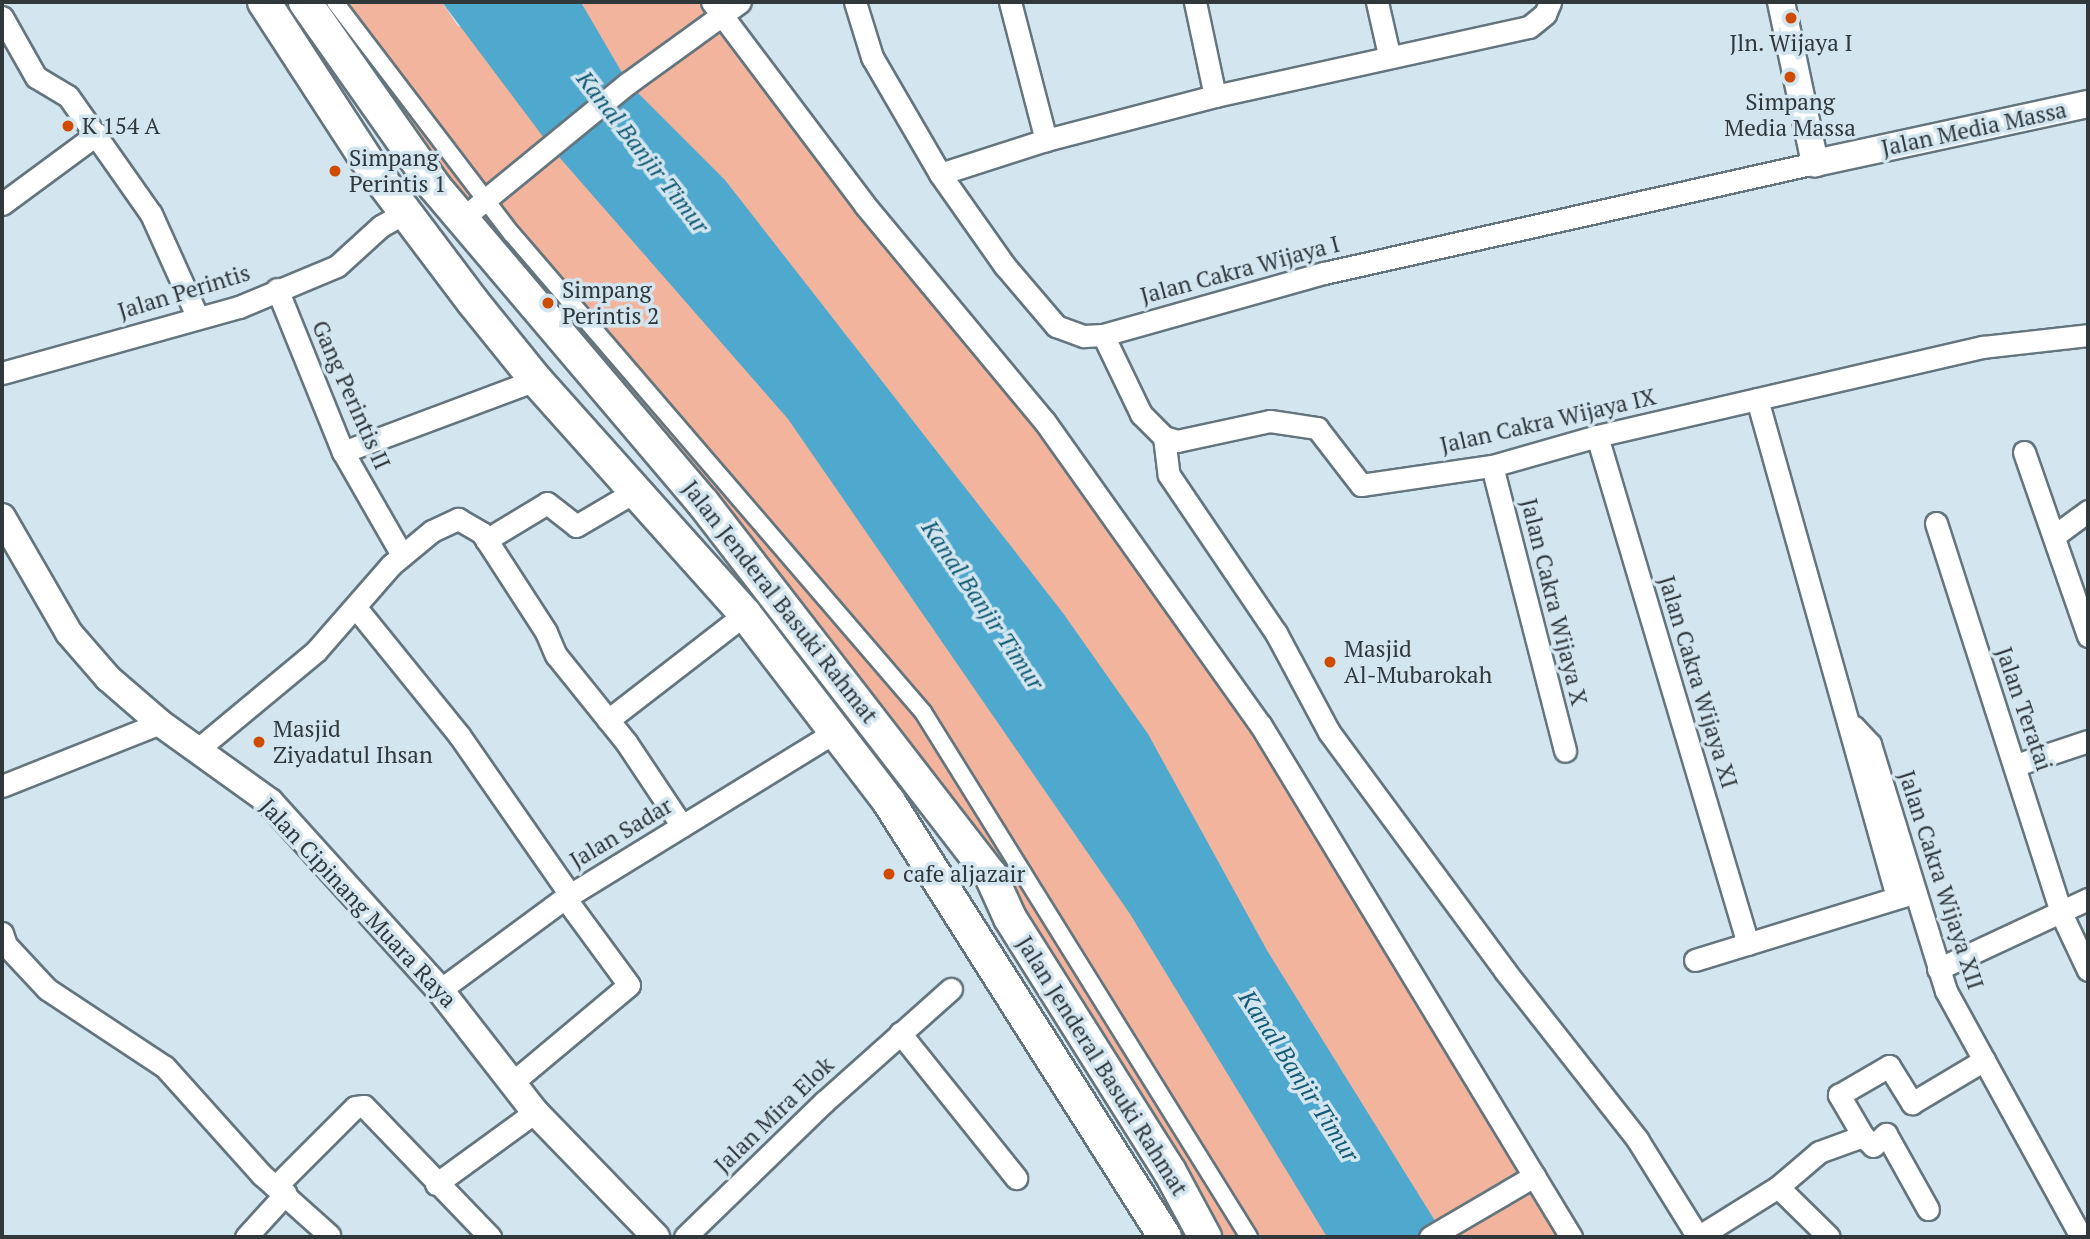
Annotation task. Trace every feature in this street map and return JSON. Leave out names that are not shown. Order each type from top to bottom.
[{"type":"main road","name":"Jalan Jenderal Basuki Rahmat","points":[[264,2],[404,213],[536,380],[745,614],[836,731],[933,867],[1165,1237]]},
{"type":"main road","name":"Jalan Jenderal Basuki Rahmat","points":[[304,2],[414,159],[474,209],[990,874],[1010,918],[1170,1172],[1205,1237]]},
{"type":"street","points":[[335,2],[474,209],[923,712],[1249,1237]]},
{"type":"street","points":[[474,209],[697,31],[717,8],[740,2]]},
{"type":"street","name":"Jalan Cakra Wijaya I","points":[[855,2],[872,57],[940,174],[1005,266],[1056,326],[1084,336],[1103,335],[1324,273],[1815,163]]},
{"type":"street","points":[[1010,2],[1046,140]]},
{"type":"street","points":[[1195,2],[1215,96]]},
{"type":"street","points":[[1377,2],[1389,55]]},
{"type":"street","points":[[1781,2],[1815,163]]},
{"type":"street","points":[[717,8],[864,204],[1045,422],[1260,724],[1527,1180],[1571,1237]]},
{"type":"street","points":[[940,174],[1046,140],[1215,96],[1389,55],[1529,27],[1547,8]]},
{"type":"street","points":[[2,17],[36,77],[68,96],[151,214],[197,316]]},
{"type":"street","name":"Jalan Media Massa","points":[[1815,163],[2088,104]]},
{"type":"street","points":[[2,204],[97,134]]},
{"type":"street","name":"Jalan Perintis","points":[[2,373],[197,316],[239,307],[337,266],[382,226],[404,213]]},
{"type":"street","name":"Gang Perintis II","points":[[277,289],[342,452],[402,555]]},
{"type":"street","points":[[1103,335],[1141,414],[1164,437],[1169,475],[1276,633],[1329,732],[1505,971],[1637,1139],[1698,1237],[1778,1187],[1819,1152],[1864,1136]]},
{"type":"street","name":"Jalan Cakra Wijaya IX","points":[[1164,437],[1177,441],[1270,421],[1317,428],[1361,485],[1492,466],[1597,436],[1983,347],[2088,335]]},
{"type":"street","points":[[342,452],[536,380]]},
{"type":"street","name":"Jalan Cakra Wijaya XII","points":[[1758,398],[1853,726],[1870,744],[1906,895],[1938,969],[1984,1060],[2081,1237]]},
{"type":"street","name":"Jalan Cakra Wijaya XI","points":[[1597,436],[1748,944]]},
{"type":"street","points":[[2024,452],[2088,636]]},
{"type":"street","name":"Jalan Cakra Wijaya X","points":[[1492,466],[1565,751]]},
{"type":"street","points":[[486,540],[547,503],[576,526],[635,492]]},
{"type":"street","points":[[2054,536],[2088,511]]},
{"type":"street","name":"Jalan Cipinang Muara Raya","points":[[2,517],[69,633],[108,678],[160,723],[270,802],[440,990],[535,1112],[656,1237]]},
{"type":"street","points":[[198,749],[316,651],[357,609],[402,555],[432,531],[458,519],[470,523],[486,540],[546,632],[556,655],[608,720],[682,826]]},
{"type":"street","name":"Jalan Teratai","points":[[1936,523],[1956,598],[2016,765],[2061,913],[2088,970]]},
{"type":"street","points":[[357,609],[498,787],[629,985],[513,1082]]},
{"type":"street","points":[[608,720],[745,614]]},
{"type":"street","points":[[2,786],[160,723]]},
{"type":"street","name":"Jalan Sadar","points":[[440,990],[568,896],[836,731]]},
{"type":"street","points":[[2016,765],[2088,741]]},
{"type":"street","points":[[1695,960],[1906,895]]},
{"type":"street","points":[[1938,969],[2088,899]]},
{"type":"street","points":[[2,933],[6,945],[47,989],[165,1067],[262,1175],[330,1235]]},
{"type":"street","name":"Jalan Mira Elok","points":[[685,1237],[900,1033],[951,989]]},
{"type":"street","points":[[900,1033],[1016,1178]]},
{"type":"street","points":[[1928,1209],[1886,1134],[1873,1146],[1839,1095],[1889,1066],[1912,1103],[1984,1060]]},
{"type":"street","points":[[246,1237],[281,1189],[355,1107],[364,1106],[436,1184],[490,1237]]},
{"type":"street","points":[[436,1184],[535,1112]]},
{"type":"street","points":[[1430,1237],[1527,1180]]},
{"type":"street","points":[[1778,1187],[1829,1237]]},
{"type":"shaded area","points":[[305,2],[442,2],[458,26],[628,83],[580,2],[712,2],[1143,560],[1260,724],[1571,1237],[1205,1237],[1010,918]]},
{"type":"water","name":"Kanal Banjir Timur","points":[[442,2],[582,4],[628,83],[725,180],[1063,613],[1148,734],[1268,952],[1445,1237],[1327,1237],[1130,914],[788,419],[553,150]]},
{"type":"place","name":"Jln. Wijaya I","points":[[1791,18]]},
{"type":"place","name":"Simpang Media Massa","points":[[1790,77]]},
{"type":"place","name":"K 154 A","points":[[68,126]]},
{"type":"place","name":"Simpang Perintis 1","points":[[335,171]]},
{"type":"place","name":"Simpang Perintis 2","points":[[548,303]]},
{"type":"place","name":"Masjid Al-Mubarokah","points":[[1330,662]]},
{"type":"place","name":"Masjid Ziyadatul Ihsan","points":[[259,742]]},
{"type":"place","name":"cafe aljazair","points":[[889,874]]}]
